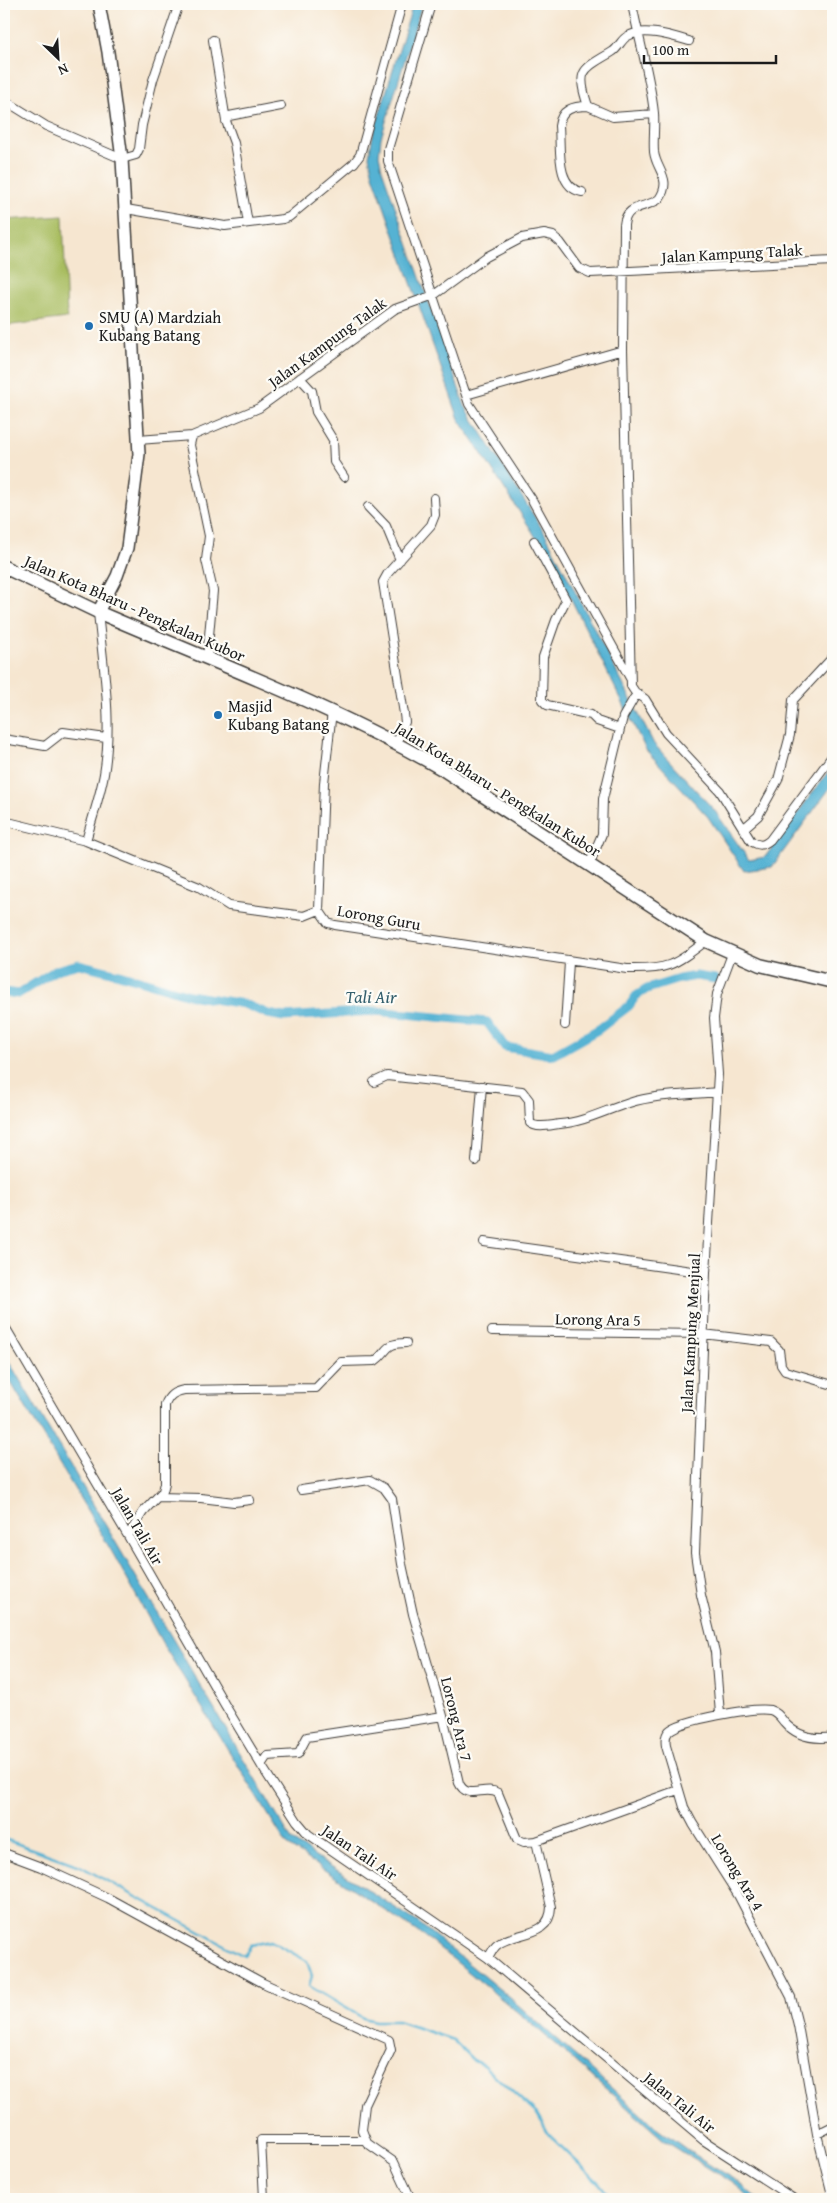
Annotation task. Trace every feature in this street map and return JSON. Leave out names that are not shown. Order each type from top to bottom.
[{"type":"main road","name":"Jalan Kota Bharu - Pengkalan Kubor","points":[[4,567],[98,612],[332,711],[397,743],[442,769],[706,941],[760,965],[833,982]]},
{"type":"street","points":[[86,841],[104,775],[106,738],[107,717],[98,612],[117,576],[126,548],[139,454],[122,159],[108,52],[99,4]]},
{"type":"street","points":[[4,100],[46,126],[122,159],[136,155],[139,149],[142,125],[153,80],[179,4]]},
{"type":"street","points":[[126,209],[216,224],[248,223],[290,217],[358,158],[402,4]]},
{"type":"street","points":[[431,4],[387,155],[431,296],[469,404],[531,498],[631,679]]},
{"type":"street","points":[[632,4],[649,80],[654,114],[654,153],[661,168],[664,188],[659,199],[635,207],[627,214],[624,225],[623,350],[631,686],[636,696],[645,699],[666,733],[720,791],[751,841],[757,845],[765,844],[809,790],[833,755]]},
{"type":"street","points":[[588,106],[582,86],[585,71],[592,64],[618,49],[627,36],[638,33],[666,34],[689,42]]},
{"type":"street","points":[[212,40],[226,121],[234,143],[248,223]]},
{"type":"street","points":[[226,121],[229,116],[281,106]]},
{"type":"street","points":[[582,192],[573,189],[564,180],[559,126],[560,120],[566,111],[577,106],[588,106],[613,116],[654,114]]},
{"type":"street","name":"Jalan Kampung Talak","points":[[138,440],[192,436],[259,408],[395,309],[431,296],[486,256],[522,238],[549,234],[557,238],[577,265],[586,272],[624,272],[833,261]]},
{"type":"street","points":[[466,395],[623,350]]},
{"type":"street","points":[[300,378],[312,391],[316,412],[334,440],[334,462],[344,477]]},
{"type":"street","points":[[192,436],[190,445],[209,536],[206,560],[213,591],[207,658]]},
{"type":"street","points":[[397,743],[405,722],[383,586],[386,576],[433,522],[434,498]]},
{"type":"street","points":[[368,507],[386,526],[400,560]]},
{"type":"street","points":[[534,541],[566,600],[556,619],[543,657],[542,700],[547,704],[591,714],[597,721],[620,728]]},
{"type":"street","points":[[743,829],[758,816],[778,780],[790,735],[793,700],[833,657]]},
{"type":"street","points":[[589,865],[602,834],[603,799],[624,713],[636,696]]},
{"type":"street","points":[[319,910],[324,783],[332,711]]},
{"type":"street","points":[[4,739],[45,746],[64,732],[106,738]]},
{"type":"street","name":"Lorong Guru","points":[[4,821],[86,841],[199,887],[228,906],[304,916],[319,910],[323,918],[335,926],[569,962],[627,969],[655,970],[681,960],[706,941]]},
{"type":"street","name":"Jalan Kampung Menjual","points":[[720,1714],[715,1652],[701,1595],[695,1553],[703,1334],[718,1074],[714,1018],[718,994],[732,954]]},
{"type":"street","points":[[565,1025],[569,962]]},
{"type":"street","points":[[374,1082],[387,1076],[522,1091],[529,1100],[530,1123],[534,1126],[564,1124],[630,1102],[717,1092]]},
{"type":"street","points":[[476,1161],[482,1086]]},
{"type":"street","points":[[484,1242],[706,1273]]},
{"type":"street","name":"Jalan Tali Air","points":[[4,1326],[261,1765],[297,1821],[319,1843],[386,1886],[488,1958],[703,2140],[794,2199]]},
{"type":"street","name":"Lorong Ara 5","points":[[492,1331],[703,1334],[771,1342],[779,1350],[781,1365],[785,1371],[833,1385]]},
{"type":"street","points":[[128,1536],[143,1512],[162,1491],[164,1483],[165,1405],[168,1398],[174,1392],[184,1390],[316,1388],[340,1362],[375,1361],[389,1346],[395,1343],[406,1343]]},
{"type":"street","name":"Lorong Ara 7","points":[[301,1490],[370,1480],[389,1493],[392,1499],[402,1564],[414,1614],[444,1716],[461,1788],[469,1793],[490,1790],[498,1793],[517,1839],[524,1842],[536,1841]]},
{"type":"street","points":[[158,1497],[201,1498],[234,1502],[250,1500]]},
{"type":"street","name":"Lorong Ara 4","points":[[833,1737],[809,1738],[795,1733],[777,1713],[770,1710],[750,1709],[720,1714],[677,1727],[669,1731],[665,1738],[678,1790],[693,1824],[738,1895],[791,1997],[798,2025],[816,2134],[833,2199]]},
{"type":"street","points":[[261,1765],[267,1756],[298,1754],[307,1737],[444,1716]]},
{"type":"street","points":[[488,1958],[496,1946],[504,1941],[539,1929],[546,1924],[551,1916],[551,1907],[536,1841],[678,1790]]},
{"type":"street","points":[[4,1853],[42,1867],[108,1898],[263,1983],[390,2040],[391,2050],[365,2105],[362,2128],[368,2145],[394,2162],[411,2199]]},
{"type":"street","points":[[816,2134],[833,2126]]},
{"type":"street","points":[[264,2199],[261,2140],[365,2140]]},
{"type":"green space","points":[[63,216],[67,318],[4,326],[4,220]]},
{"type":"water","points":[[413,4],[422,4],[381,138],[379,155],[382,169],[465,406],[546,535],[654,744],[715,811],[749,860],[765,857],[833,765],[833,784],[772,867],[744,871],[708,817],[646,750],[572,601],[532,531],[459,419],[373,175],[369,156],[373,135]]},
{"type":"water","points":[[4,1353],[292,1841],[419,1923],[509,1997],[652,2124],[700,2159],[735,2180],[758,2199],[752,2199],[732,2183],[665,2141],[539,2030],[431,1941],[287,1845],[164,1646],[112,1552],[4,1371]]},
{"type":"waterway","name":"Tali Air","points":[[4,992],[18,994],[56,970],[79,964],[189,995],[244,1004],[268,1014],[284,1017],[376,1011],[487,1022],[505,1047],[553,1055],[599,1029],[629,1006],[636,996],[647,989],[696,976],[715,979]]},
{"type":"waterway","points":[[4,1839],[80,1866],[244,1956],[251,1945],[271,1941],[307,1961],[312,1976],[309,1986],[363,2018],[375,2021],[398,2021],[453,2040],[474,2061],[483,2065],[537,2114],[549,2135],[599,2183],[612,2199]]},
{"type":"place","name":"SMU (A) Mardziah Kubang Batang","points":[[89,326]]},
{"type":"place","name":"Masjid Kubang Batang","points":[[218,715]]}]
